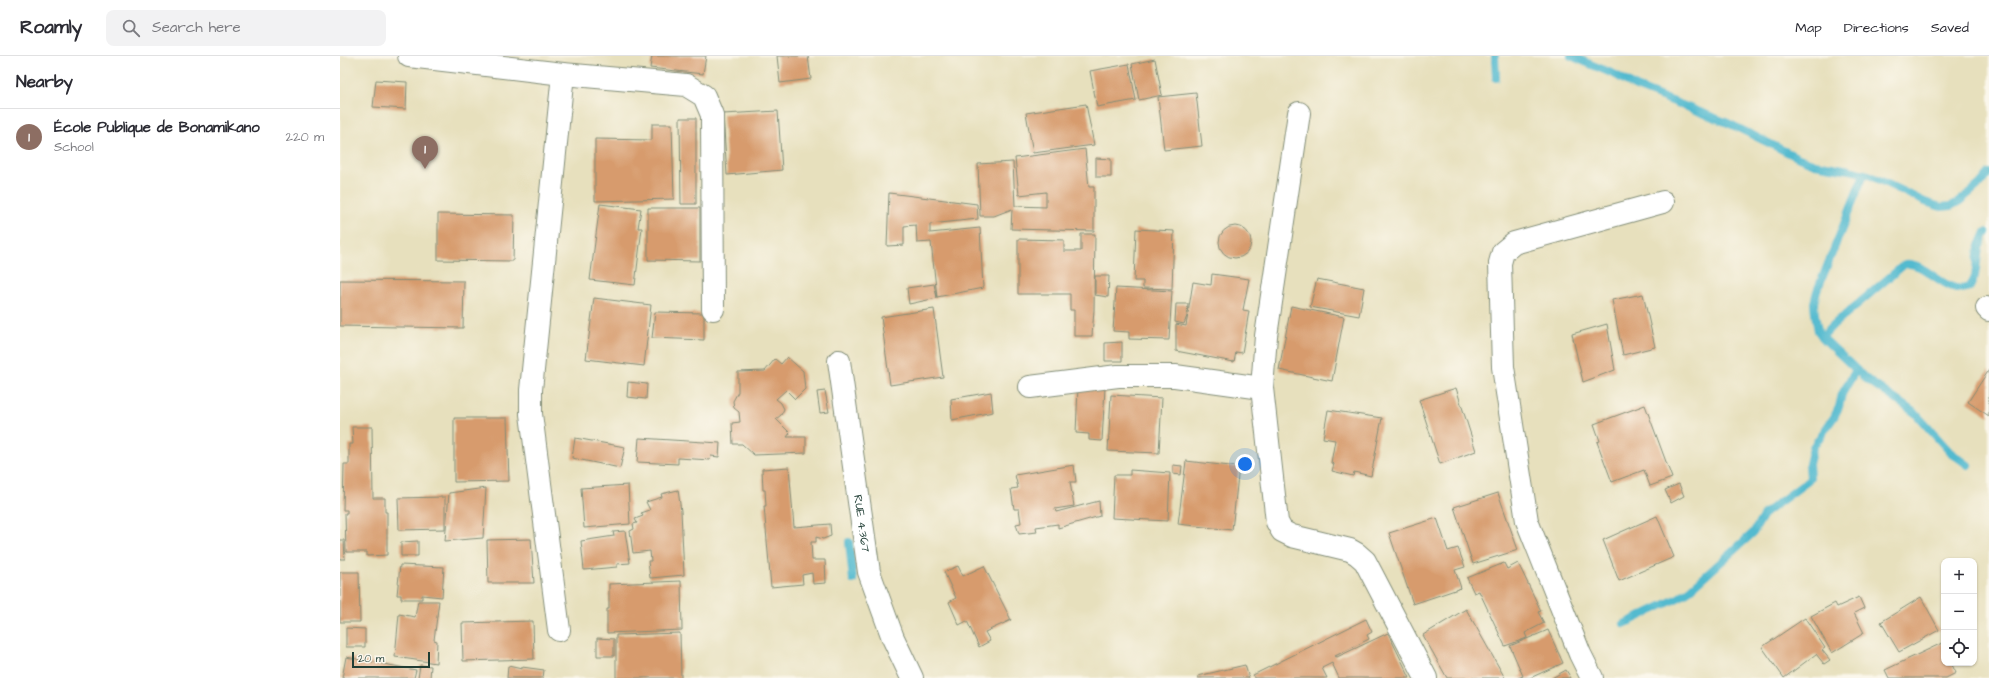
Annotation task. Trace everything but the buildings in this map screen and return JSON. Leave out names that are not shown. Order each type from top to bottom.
[{"type":"street","points":[[409,56],[563,74],[686,85],[704,96],[712,115],[713,309]]},
{"type":"street","points":[[559,630],[531,414],[531,390],[563,74]]},
{"type":"street","points":[[1299,113],[1266,336],[1262,388],[1277,522],[1282,531],[1292,536],[1350,550],[1365,561],[1426,678]]},
{"type":"street","points":[[1592,678],[1580,654],[1527,521],[1504,367],[1500,263],[1503,252],[1514,243],[1663,202]]},
{"type":"street","name":"RUE 4.367","points":[[839,361],[869,572],[893,638],[912,678]]},
{"type":"street","points":[[1030,387],[1125,376],[1175,376],[1262,388]]},
{"type":"waterway","points":[[1495,56],[1496,78]]},
{"type":"waterway","points":[[1571,56],[1616,75],[1636,87],[1728,123],[1799,158],[1815,164],[1869,175],[1925,202],[1941,207],[1951,206],[1960,201],[1980,184],[1989,173]]},
{"type":"waterway","points":[[1862,179],[1817,291],[1814,303],[1818,331],[1824,339],[1865,378],[1915,413],[1950,452],[1968,465]]},
{"type":"waterway","points":[[1822,337],[1833,325],[1905,264],[1921,268],[1953,287],[1961,289],[1970,287],[1975,276],[1979,248],[1986,232]]},
{"type":"waterway","points":[[1624,624],[1680,597],[1691,589],[1753,533],[1765,513],[1808,481],[1810,478],[1809,464],[1813,447],[1834,417],[1839,407],[1842,394],[1856,370]]},
{"type":"waterway","points":[[849,542],[853,580]]},
{"type":"place","name":"École Publique de Bonamikano","points":[[425,169]]}]
